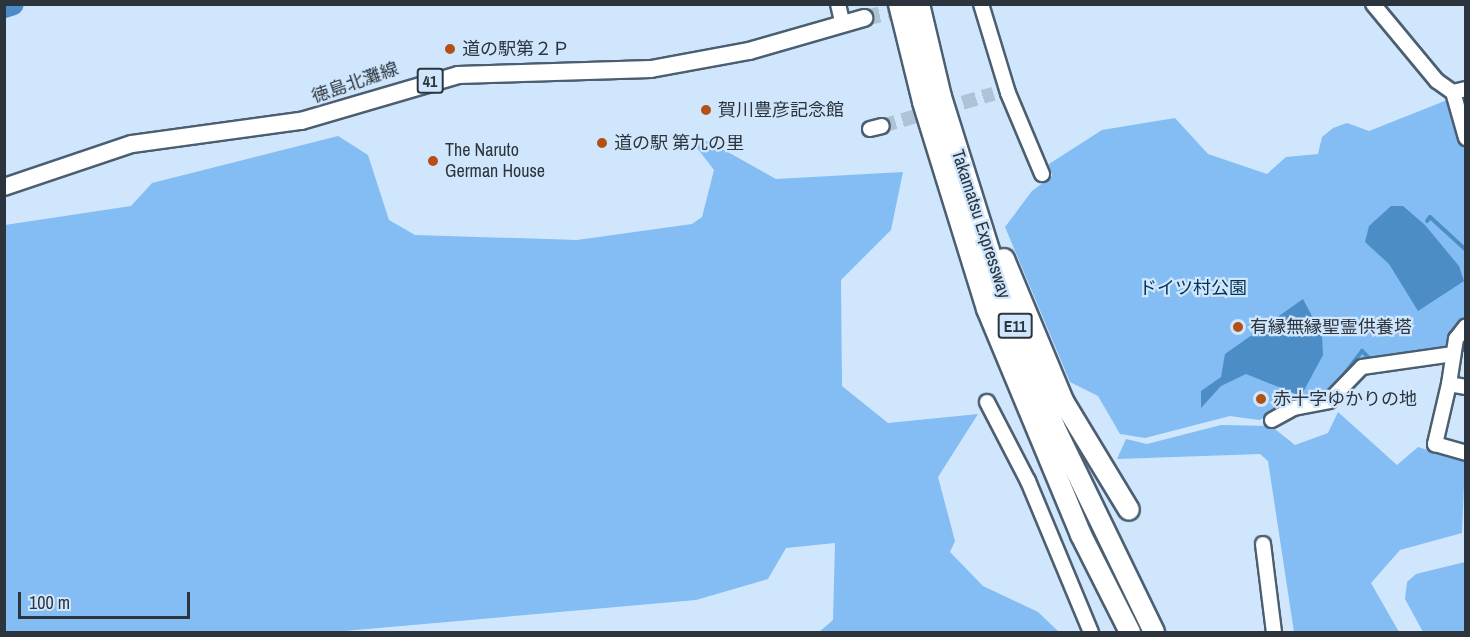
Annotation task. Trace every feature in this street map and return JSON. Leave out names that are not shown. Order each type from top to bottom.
[{"type":"highway","name":"Takamatsu Expressway","points":[[899,4],[923,102],[987,309],[1046,455],[1130,633]]},
{"type":"highway","name":"Takamatsu Expressway","points":[[919,4],[941,97],[982,237],[1054,426],[1154,633]]},
{"type":"highway","points":[[941,97],[1063,401],[1129,510]]},
{"type":"highway","points":[[1116,605],[1125,633]]},
{"type":"main road","name":"徳島北灘線","points":[[4,187],[132,144],[301,121],[458,75],[651,69],[749,51],[842,22],[864,18]]},
{"type":"street","points":[[838,4],[842,22]]},
{"type":"street","points":[[981,4],[1000,93],[1042,174]]},
{"type":"street","points":[[1373,4],[1383,23],[1459,90],[1466,138]]},
{"type":"street","points":[[1466,326],[1453,354],[1449,384],[1435,444],[1466,453]]},
{"type":"street","points":[[1272,420],[1294,408],[1329,401],[1362,368],[1453,354]]},
{"type":"street","points":[[1449,384],[1466,387]]},
{"type":"street","points":[[987,402],[1028,481],[1091,633]]},
{"type":"street","points":[[1263,544],[1274,633]]},
{"type":"green space","name":"ドイツ村公園","points":[[1465,93],[1465,347],[1363,362],[1328,397],[1259,420],[1230,416],[1145,438],[1120,434],[1098,396],[1070,382],[1005,227],[1032,191],[1052,176],[1049,164],[1102,130],[1175,118],[1208,154],[1267,174],[1286,157],[1318,154],[1322,137],[1333,128],[1347,123],[1369,131]]},
{"type":"green space","points":[[338,136],[368,155],[389,220],[415,235],[577,240],[692,224],[702,217],[714,170],[694,144],[708,141],[776,179],[903,172],[891,230],[841,280],[842,386],[888,423],[978,414],[938,477],[955,541],[950,552],[983,586],[1038,612],[1059,632],[819,632],[833,620],[835,543],[786,548],[768,579],[696,600],[333,632],[5,632],[5,225],[131,206],[152,183]]},
{"type":"green space","points":[[1338,412],[1397,465],[1418,447],[1465,462],[1462,533],[1400,550],[1371,583],[1399,632],[1294,632],[1268,461],[1260,454],[1117,459],[1126,439],[1147,444],[1221,425],[1271,426],[1295,445],[1328,433]]},
{"type":"green space","points":[[1465,562],[1465,632],[1423,632],[1405,599],[1407,582],[1416,574]]},
{"type":"shaded area","points":[[1391,206],[1403,206],[1425,225],[1459,266],[1464,281],[1418,311],[1389,264],[1365,242],[1369,226]]},
{"type":"shaded area","points":[[1303,299],[1322,335],[1323,355],[1301,396],[1246,374],[1221,386],[1201,408],[1201,391],[1221,377],[1225,354]]},
{"type":"waterway","points":[[4,7],[13,4]]},
{"type":"waterway","points":[[1427,221],[1430,217],[1466,250]]},
{"type":"waterway","points":[[1336,385],[1362,351],[1368,357]]},
{"type":"waterway","points":[[1316,396],[1331,391]]},
{"type":"tunnel","points":[[864,18],[930,4]]},
{"type":"tunnel","points":[[882,126],[993,94]]},
{"type":"place","name":"道の駅第２Ｐ","points":[[450,49]]},
{"type":"place","name":"賀川豊彦記念館","points":[[706,110]]},
{"type":"place","name":"道の駅 第九の里","points":[[602,143]]},
{"type":"place","name":"The Naruto German House","points":[[433,161]]},
{"type":"place","name":"有縁無縁聖霊供養塔","points":[[1238,327]]},
{"type":"place","name":"赤十字ゆかりの地","points":[[1261,399]]}]
